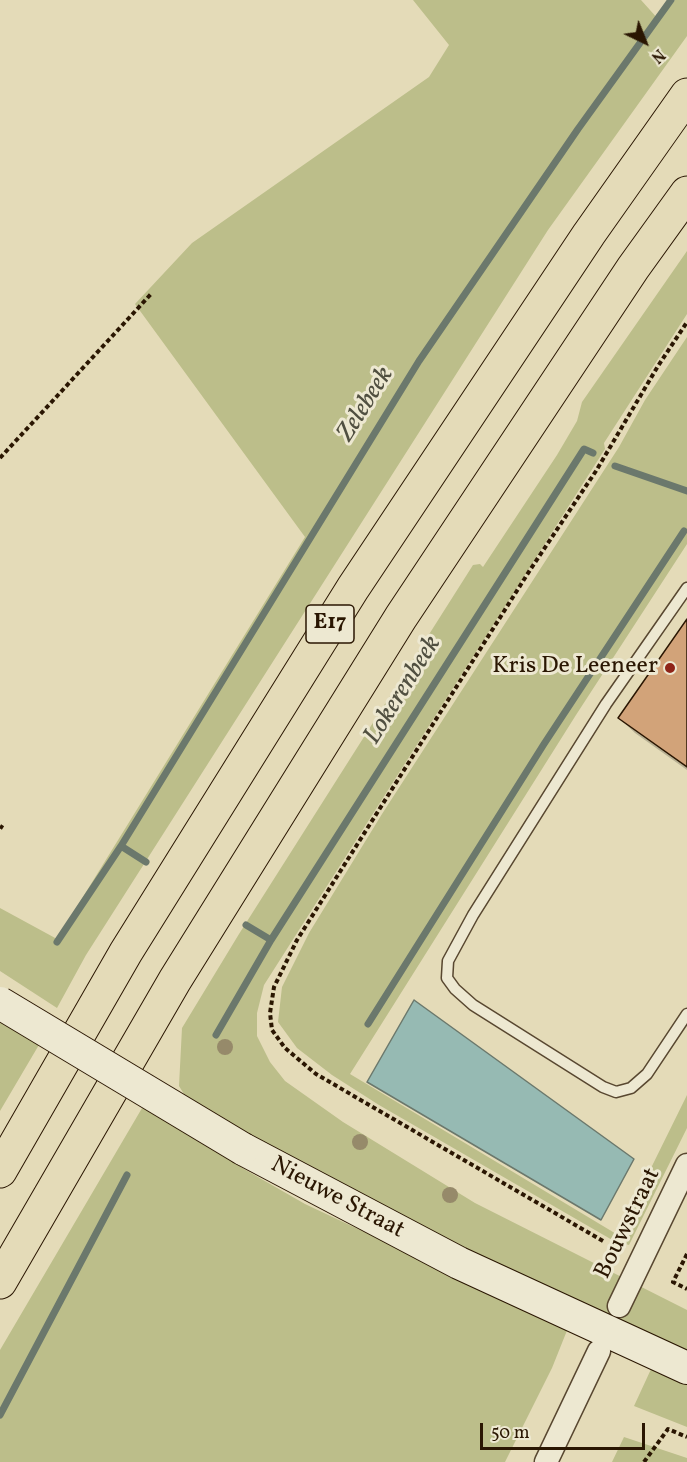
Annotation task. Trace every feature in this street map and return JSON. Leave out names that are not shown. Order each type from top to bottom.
[{"type":"highway","name":"E17","points":[[0,1171],[126,952],[353,588],[589,234],[687,95]]},
{"type":"highway","name":"E17","points":[[0,1282],[175,980],[401,617],[633,268],[687,194]]},
{"type":"street","name":"Nieuwe Straat","points":[[0,1004],[243,1149],[459,1263],[687,1368]]},
{"type":"street","name":"Bouwstraat","points":[[619,1306],[687,1165]]},
{"type":"street","points":[[546,1462],[598,1351]]},
{"type":"lane","points":[[687,588],[606,704],[473,915],[448,961],[447,978],[454,989],[473,1005],[603,1087],[616,1092],[631,1088],[647,1074],[687,1014]]},
{"type":"path","points":[[0,458],[151,294]]},
{"type":"path","points":[[603,1241],[316,1074],[285,1048],[278,1039],[272,1030],[270,1013],[274,987],[297,940],[530,570],[596,471],[658,366],[687,322]]},
{"type":"path","points":[[687,1254],[674,1282],[687,1289]]},
{"type":"path","points":[[644,1462],[668,1430],[687,1437]]},
{"type":"green space","points":[[413,0],[641,0],[659,20],[675,0],[687,0],[687,36],[548,230],[86,955],[57,1008],[0,971],[0,908],[57,939],[305,537],[135,304],[192,243],[429,77],[449,45]]},
{"type":"green space","points":[[687,251],[687,314],[604,443],[605,449],[264,985],[257,1013],[257,1036],[270,1062],[285,1081],[343,1122],[475,1203],[687,1310],[687,1354],[409,1227],[187,1099],[179,1086],[182,1028],[239,934],[473,565],[480,564],[483,567],[557,455],[577,421],[582,402]]},
{"type":"green space","points":[[687,337],[687,544],[576,715],[350,1074],[618,1235],[687,1095],[687,1128],[629,1245],[614,1241],[379,1105],[332,1075],[297,1048],[278,1022],[282,987],[309,933],[382,814],[619,447],[645,400]]},
{"type":"green space","points":[[0,1013],[43,1038],[0,1111]]},
{"type":"green space","points":[[145,1103],[244,1169],[305,1204],[568,1328],[552,1368],[505,1462],[0,1462],[0,1350]]},
{"type":"green space","points":[[652,1367],[687,1383],[687,1427],[634,1406]]},
{"type":"green space","points":[[624,1437],[687,1458],[687,1462],[612,1462]]},
{"type":"water","points":[[414,1000],[634,1159],[601,1220],[367,1082]]},
{"type":"building","name":"Kris De Leeneer","points":[[687,619],[687,767],[618,718]]},
{"type":"waterway","name":"Zelebeek","points":[[57,942],[121,846],[419,361],[578,129],[671,0]]},
{"type":"waterway","name":"Lokerenbeek","points":[[246,925],[271,940],[584,449],[593,453]]},
{"type":"waterway","name":"Lokerenbeek","points":[[615,466],[687,491]]},
{"type":"waterway","points":[[368,1024],[544,744],[684,531]]},
{"type":"waterway","name":"Lokerenbeek","points":[[121,846],[146,862]]},
{"type":"waterway","points":[[216,1035],[271,940]]},
{"type":"waterway","points":[[0,1415],[127,1175]]},
{"type":"place","name":"Kris De Leeneer","points":[[670,668]]}]
